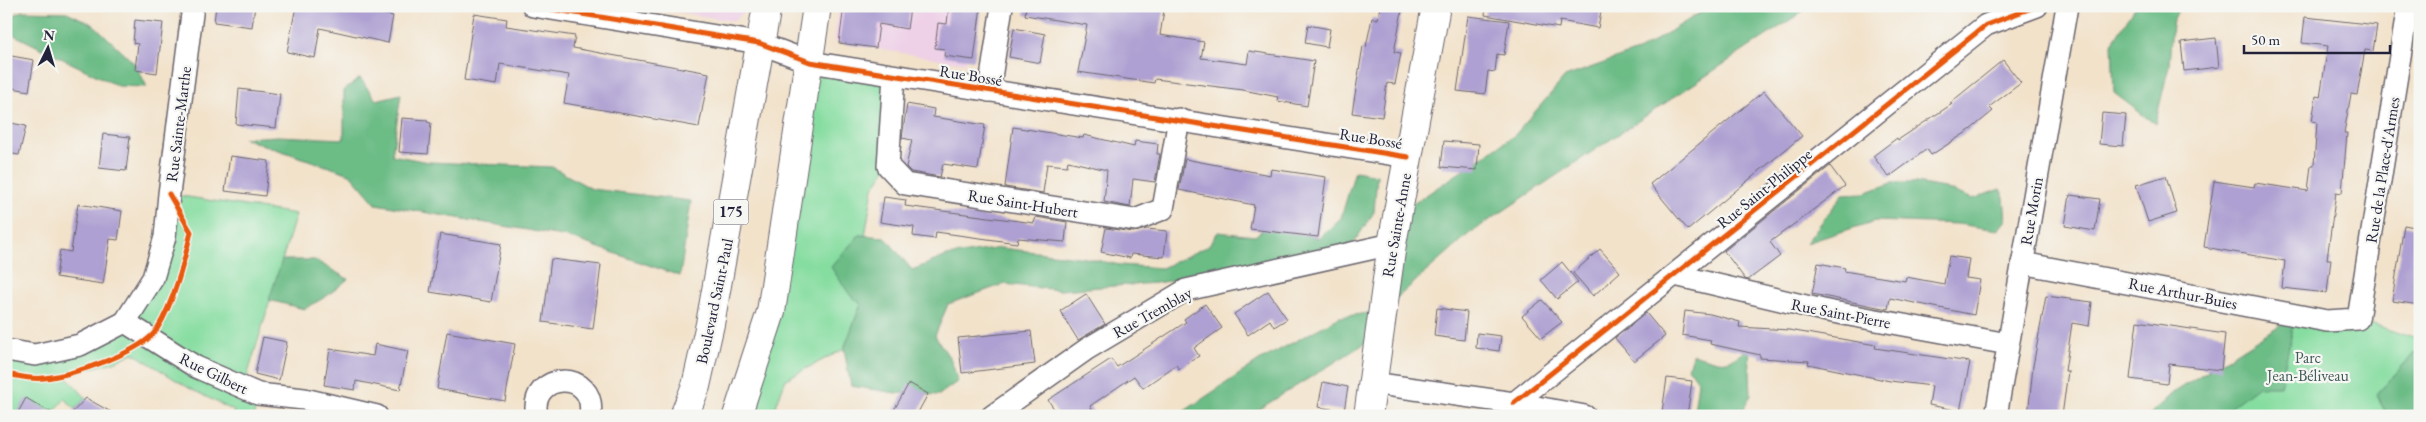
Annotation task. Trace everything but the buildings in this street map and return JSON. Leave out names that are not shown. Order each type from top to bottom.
[{"type":"main road","name":"Boulevard Saint-Paul","points":[[684,416],[696,386],[710,324],[767,6]]},
{"type":"main road","points":[[738,416],[771,312],[817,6]]},
{"type":"main road","name":"Rue Sainte-Anne","points":[[1368,416],[1392,244],[1436,6]]},
{"type":"street","name":"Rue Sainte-Marthe","points":[[125,322],[152,278],[165,237],[168,194],[193,6]]},
{"type":"street","name":"Rue Bossé","points":[[532,6],[759,43],[810,62],[1408,156]]},
{"type":"street","points":[[988,91],[1002,6]]},
{"type":"street","name":"Rue Saint-Philippe","points":[[1514,403],[1986,25],[2037,6]]},
{"type":"street","name":"Rue Morin","points":[[1996,416],[2067,6]]},
{"type":"street","name":"Rue de la Place-d'Armes","points":[[2344,321],[2358,319],[2408,6]]},
{"type":"street","name":"Rue Saint-Hubert","points":[[894,76],[888,166],[905,184],[1135,220],[1163,209],[1179,119]]},
{"type":"street","name":"Rue Tremblay","points":[[992,416],[1087,349],[1186,290],[1392,244]]},
{"type":"street","name":"Rue Arthur-Buies","points":[[2022,263],[2327,321],[2344,321]]},
{"type":"street","name":"Rue Saint-Pierre","points":[[1675,275],[1827,311],[2008,344]]},
{"type":"street","points":[[6,350],[35,355],[80,345],[125,322]]},
{"type":"street","name":"Rue Gilbert","points":[[125,322],[196,368],[258,394],[304,399],[377,416]]},
{"type":"street","points":[[537,416],[536,400],[540,392],[546,386],[563,380],[572,381],[586,392],[590,400],[590,416]]},
{"type":"street","points":[[1372,383],[1514,403],[1585,416]]},
{"type":"shaded area","points":[[640,6],[750,6],[734,21]]},
{"type":"shaded area","points":[[839,6],[975,6],[965,63],[834,42]]},
{"type":"green space","points":[[1711,6],[1811,6],[1470,233],[1382,311],[1407,208],[1515,135],[1565,77],[1640,50]]},
{"type":"green space","points":[[2136,6],[2180,6],[2172,23],[2169,66],[2155,124],[2114,93],[2112,43]]},
{"type":"green space","points":[[22,11],[67,12],[94,25],[136,65],[147,87],[118,86],[6,31],[9,18]]},
{"type":"green space","points":[[810,62],[894,76],[888,166],[873,188],[865,236],[859,235],[850,295],[861,304],[844,349],[786,379],[772,416],[737,416]]},
{"type":"green space","points":[[360,78],[376,100],[401,94],[392,155],[428,162],[552,167],[592,189],[691,201],[680,276],[568,237],[376,204],[350,174],[243,138],[278,136],[344,139],[344,90]]},
{"type":"green space","points":[[1355,171],[1377,175],[1374,212],[1353,244],[1271,266],[1156,283],[1060,290],[1004,284],[948,304],[935,336],[951,360],[958,381],[939,395],[896,393],[851,386],[844,349],[861,304],[850,295],[831,267],[859,235],[885,237],[912,270],[947,256],[1001,248],[1086,258],[1120,265],[1162,268],[1208,246],[1218,232],[1255,236],[1278,218],[1290,233],[1319,238],[1341,218]]},
{"type":"green space","points":[[1892,183],[1916,183],[1944,188],[1973,199],[2000,189],[2004,197],[2006,220],[1998,230],[1958,224],[1875,221],[1806,243],[1843,194],[1864,193]]},
{"type":"green space","points":[[169,194],[296,214],[244,387],[258,394],[254,416],[232,416],[234,411],[189,388],[133,353],[114,362],[65,375],[86,398],[75,409],[65,399],[54,411],[26,399],[16,416],[6,416],[6,350],[35,355],[125,322],[153,278]]},
{"type":"green space","points":[[282,260],[315,260],[348,279],[327,296],[304,309],[269,300]]},
{"type":"green space","points":[[1382,311],[1364,344],[1248,416],[1177,416],[1259,361],[1340,317]]},
{"type":"green space","name":"Parc Jean-Béliveau","points":[[2296,315],[2358,319],[2420,340],[2420,347],[2376,395],[2388,416],[2148,416],[2174,392]]},
{"type":"green space","points":[[2296,315],[2280,386],[2258,386],[2219,416],[2148,416],[2174,392]]},
{"type":"green space","points":[[1749,347],[1751,395],[1740,416],[1696,416],[1694,412],[1698,381],[1688,367],[1693,354],[1717,361],[1728,361]]},
{"type":"green space","points":[[2420,347],[2420,416],[2388,416],[2376,395]]},
{"type":"cycle path","points":[[533,6],[759,43],[810,62],[1408,157]]},
{"type":"cycle path","points":[[1514,403],[1986,25],[2037,6]]},
{"type":"cycle path","points":[[6,374],[25,378],[39,378],[71,373],[122,354],[149,338],[157,329],[168,307],[182,269],[191,232],[169,194]]}]
